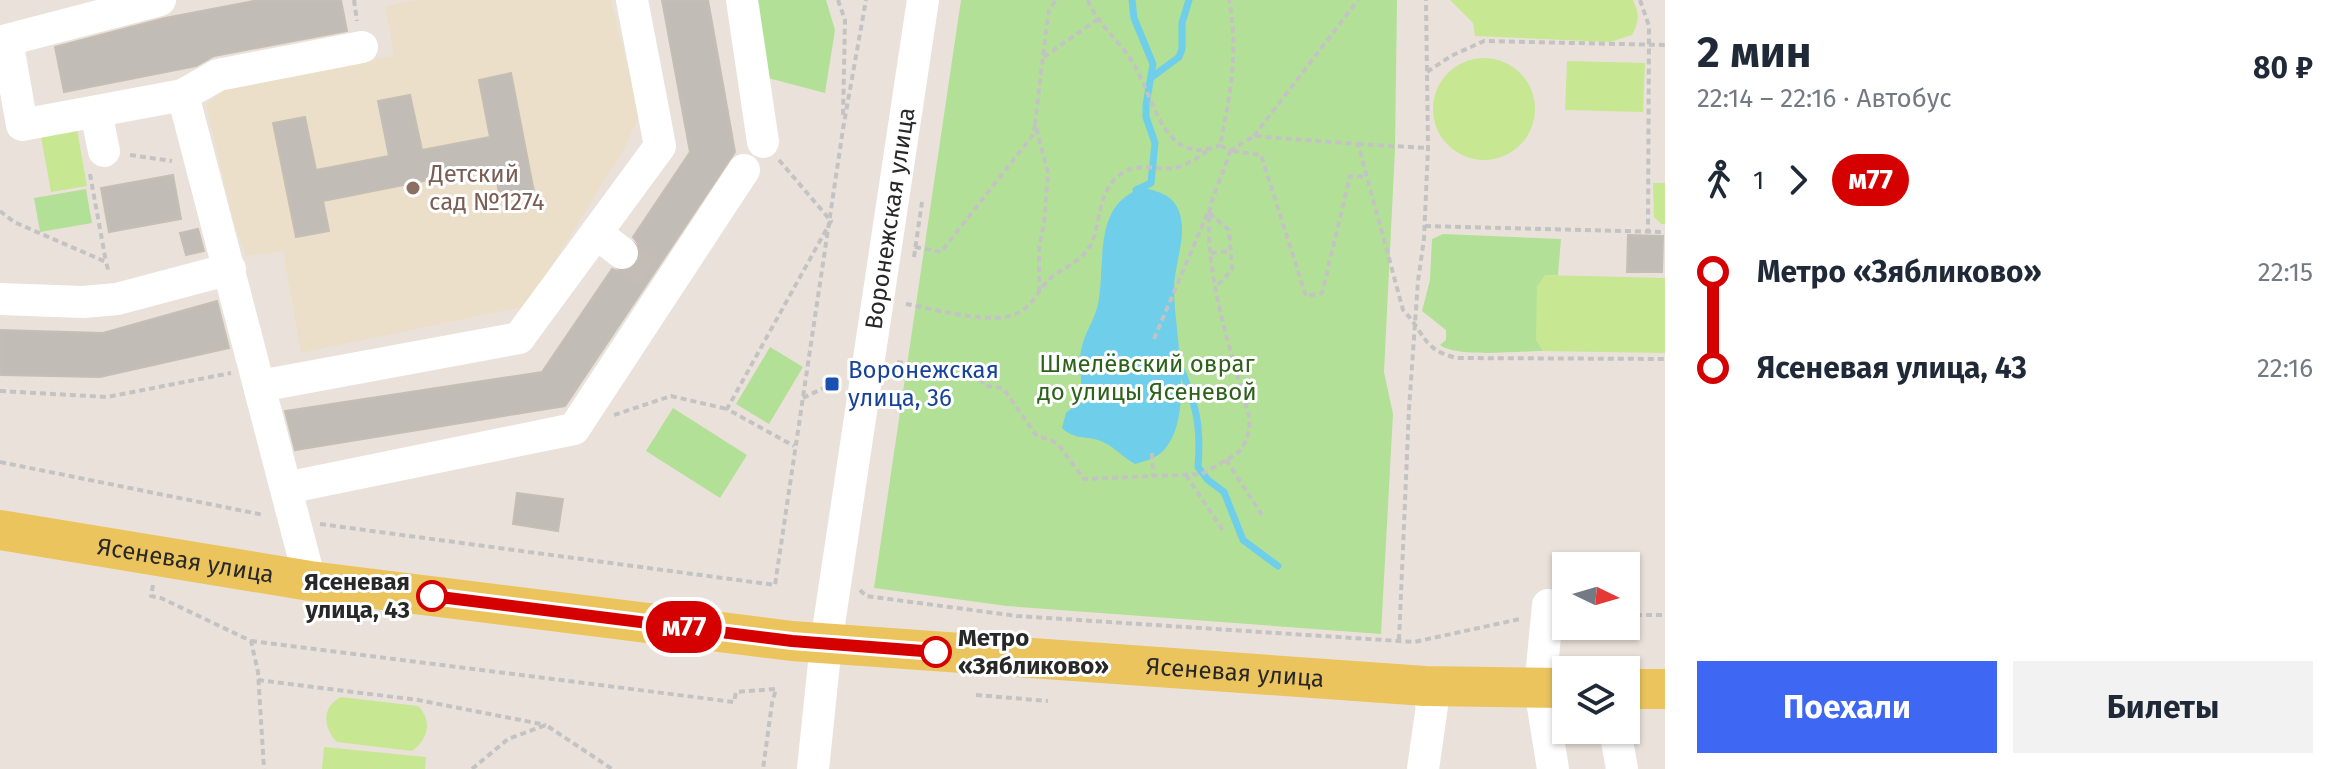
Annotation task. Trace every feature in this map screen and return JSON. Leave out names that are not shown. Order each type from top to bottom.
[{"type":"main road","name":"Ясеневая улица","points":[[0,530],[310,581],[826,644],[1425,686],[1552,688]]},
{"type":"main road","points":[[1640,689],[1665,689]]},
{"type":"street","points":[[160,0],[68,12],[7,40],[22,125],[183,95],[218,75],[362,47]]},
{"type":"street","points":[[258,377],[519,338],[660,146],[632,0]]},
{"type":"street","points":[[742,0],[763,142]]},
{"type":"street","name":"Воронежская улица","points":[[813,769],[826,644],[923,0]]},
{"type":"street","points":[[183,95],[310,581]]},
{"type":"street","points":[[96,112],[97,162]]},
{"type":"street","points":[[286,488],[574,429],[660,281],[744,170]]},
{"type":"street","points":[[596,233],[622,253]]},
{"type":"street","points":[[0,299],[83,302],[117,299],[230,269]]},
{"type":"street","points":[[1548,611],[1552,673]]},
{"type":"street","points":[[1423,769],[1432,706],[1425,686]]},
{"type":"street","points":[[1553,744],[1553,769]]},
{"type":"street","points":[[1618,744],[1622,769]]},
{"type":"path","points":[[838,0],[845,20],[843,129]]},
{"type":"path","points":[[0,462],[294,521],[775,585],[843,129],[866,0]]},
{"type":"path","points":[[915,247],[941,252],[1033,135],[1049,10],[1056,0]]},
{"type":"path","points":[[1088,0],[1098,19],[1140,73],[1152,107],[1170,137],[1182,146],[1207,151]]},
{"type":"path","points":[[1220,145],[1232,80],[1234,36],[1229,0]]},
{"type":"path","points":[[1154,339],[1225,172],[1230,151],[1254,136],[1358,0]]},
{"type":"path","points":[[1399,641],[1409,409],[1425,226],[1428,148],[1426,0]]},
{"type":"path","points":[[1640,0],[1649,26],[1648,231]]},
{"type":"path","points":[[1043,58],[1098,19]]},
{"type":"path","points":[[1426,72],[1484,41],[1665,45]]},
{"type":"path","points":[[1035,123],[1048,173],[1039,247],[1040,294]]},
{"type":"path","points":[[1254,136],[1428,148]]},
{"type":"path","points":[[763,142],[831,221]]},
{"type":"path","points":[[1358,144],[1403,310],[1417,325],[1429,346],[1439,354],[1457,358],[1665,359]]},
{"type":"path","points":[[1220,145],[1230,151],[1261,155],[1306,296],[1322,293],[1350,176],[1366,177]]},
{"type":"path","points":[[906,304],[994,319],[1022,311],[1050,279],[1079,260],[1092,244],[1105,195],[1121,173],[1135,167],[1177,167],[1220,145]]},
{"type":"path","points":[[117,299],[106,262],[97,162],[202,166]]},
{"type":"path","points":[[0,211],[14,222],[106,262]]},
{"type":"path","points":[[1208,212],[1229,230],[1232,270],[1216,287]]},
{"type":"path","points":[[897,362],[950,370],[972,367],[985,386],[1003,388],[1036,435],[1057,443],[1084,479],[1202,474],[1237,454],[1247,440],[1250,420],[1216,287],[1208,212]]},
{"type":"path","points":[[727,409],[831,221]]},
{"type":"path","points":[[1425,226],[1665,232]]},
{"type":"path","points":[[1211,253],[1231,251]]},
{"type":"path","points":[[0,391],[107,397],[258,377]]},
{"type":"path","points":[[803,398],[832,384]]},
{"type":"path","points":[[574,429],[671,396],[727,409],[795,447]]},
{"type":"path","points":[[1152,453],[1153,476]]},
{"type":"path","points":[[1226,460],[1262,515]]},
{"type":"path","points":[[1186,475],[1224,532]]},
{"type":"path","points":[[153,584],[151,596],[251,641],[734,702],[736,692],[776,689],[763,769]]},
{"type":"path","points":[[860,590],[866,596],[1017,616],[1414,642],[1548,611]]},
{"type":"path","points":[[1640,615],[1665,615]]},
{"type":"path","points":[[251,641],[258,680],[264,769]]},
{"type":"path","points":[[258,680],[418,700],[546,725],[612,769]]},
{"type":"path","points":[[976,695],[1048,701]]},
{"type":"path","points":[[472,769],[508,739],[546,725]]},
{"type":"path","points":[[478,764],[485,769]]},
{"type":"shaded area","name":"Детский сад №1274","points":[[416,0],[611,0],[640,115],[624,149],[527,306],[301,353],[283,251],[246,256],[235,227],[206,105],[226,88],[394,56],[385,6]]},
{"type":"green space","points":[[755,0],[826,0],[835,30],[825,93],[768,78]]},
{"type":"green space","name":"Шмелёвский овраг до улицы Ясеневой","points":[[961,0],[1397,0],[1395,150],[1384,372],[1393,414],[1381,634],[1007,606],[874,588]]},
{"type":"green space","points":[[1450,0],[1633,0],[1638,18],[1632,35],[1610,42],[1475,36],[1473,23]]},
{"type":"green space","points":[[1484,58],[1504,62],[1520,73],[1531,89],[1535,109],[1531,129],[1520,145],[1504,156],[1484,160],[1464,156],[1448,145],[1437,129],[1433,109],[1437,89],[1448,73],[1464,62]]},
{"type":"green space","points":[[1567,61],[1645,63],[1643,112],[1565,110]]},
{"type":"green space","points":[[76,124],[87,186],[51,192],[40,131]]},
{"type":"green space","points":[[1653,183],[1665,183],[1665,224],[1654,217]]},
{"type":"green space","points":[[86,189],[92,223],[40,232],[34,198]]},
{"type":"green space","points":[[1443,234],[1561,239],[1558,275],[1545,275],[1536,339],[1543,351],[1474,353],[1440,345],[1446,340],[1446,330],[1422,311],[1430,280],[1432,239]]},
{"type":"green space","points":[[1545,275],[1665,278],[1665,353],[1543,351],[1536,340],[1537,286]]},
{"type":"green space","points":[[770,347],[803,367],[769,424],[736,404]]},
{"type":"green space","points":[[673,408],[747,455],[720,498],[646,451]]},
{"type":"green space","points":[[341,697],[418,706],[426,718],[425,735],[412,751],[337,742],[326,718],[330,706]]},
{"type":"green space","points":[[324,747],[426,757],[425,769],[322,769]]},
{"type":"water","points":[[1143,188],[1168,197],[1178,209],[1181,219],[1182,238],[1174,289],[1181,396],[1173,436],[1163,451],[1135,464],[1103,442],[1075,436],[1062,428],[1066,413],[1080,401],[1081,353],[1098,305],[1109,219],[1127,195]]},
{"type":"building","points":[[259,0],[341,0],[347,31],[214,56],[196,66],[64,92],[55,47],[165,18]]},
{"type":"building","points":[[662,0],[708,0],[735,152],[565,406],[295,450],[285,411],[542,372],[612,269],[628,271],[636,265],[641,256],[640,246],[633,237],[690,152]]},
{"type":"building","points":[[511,73],[534,192],[500,198],[494,167],[323,201],[329,231],[296,237],[273,123],[305,117],[316,170],[389,156],[378,101],[410,95],[422,150],[490,137],[479,80]]},
{"type":"building","points":[[173,175],[181,219],[109,232],[101,188]]},
{"type":"building","points":[[198,229],[204,251],[186,255],[180,233]]},
{"type":"building","points":[[1628,235],[1663,236],[1662,272],[1627,272]]},
{"type":"building","points":[[217,301],[229,348],[100,377],[0,375],[0,330],[103,333]]},
{"type":"building","points":[[517,493],[563,499],[558,531],[513,524]]},
{"type":"waterway","points":[[1132,0],[1134,18],[1153,64],[1146,117],[1155,143],[1151,183],[1136,190]]},
{"type":"waterway","points":[[1152,77],[1179,57],[1182,23],[1189,0]]},
{"type":"waterway","points":[[1182,371],[1197,418],[1198,467],[1208,480],[1224,492],[1243,540],[1278,566]]},
{"type":"tunnel","points":[[622,253],[652,275]]},
{"type":"bus line","name":"м77","points":[[432,596],[792,641],[936,652]]},
{"type":"place","name":"Детский сад №1274","points":[[413,188]]},
{"type":"place","name":"Воронежская улица, 36","points":[[832,384]]},
{"type":"place","name":"Ясеневая улица, 43","points":[[432,596]]},
{"type":"place","name":"Метро «Зябликово»","points":[[936,652]]}]
